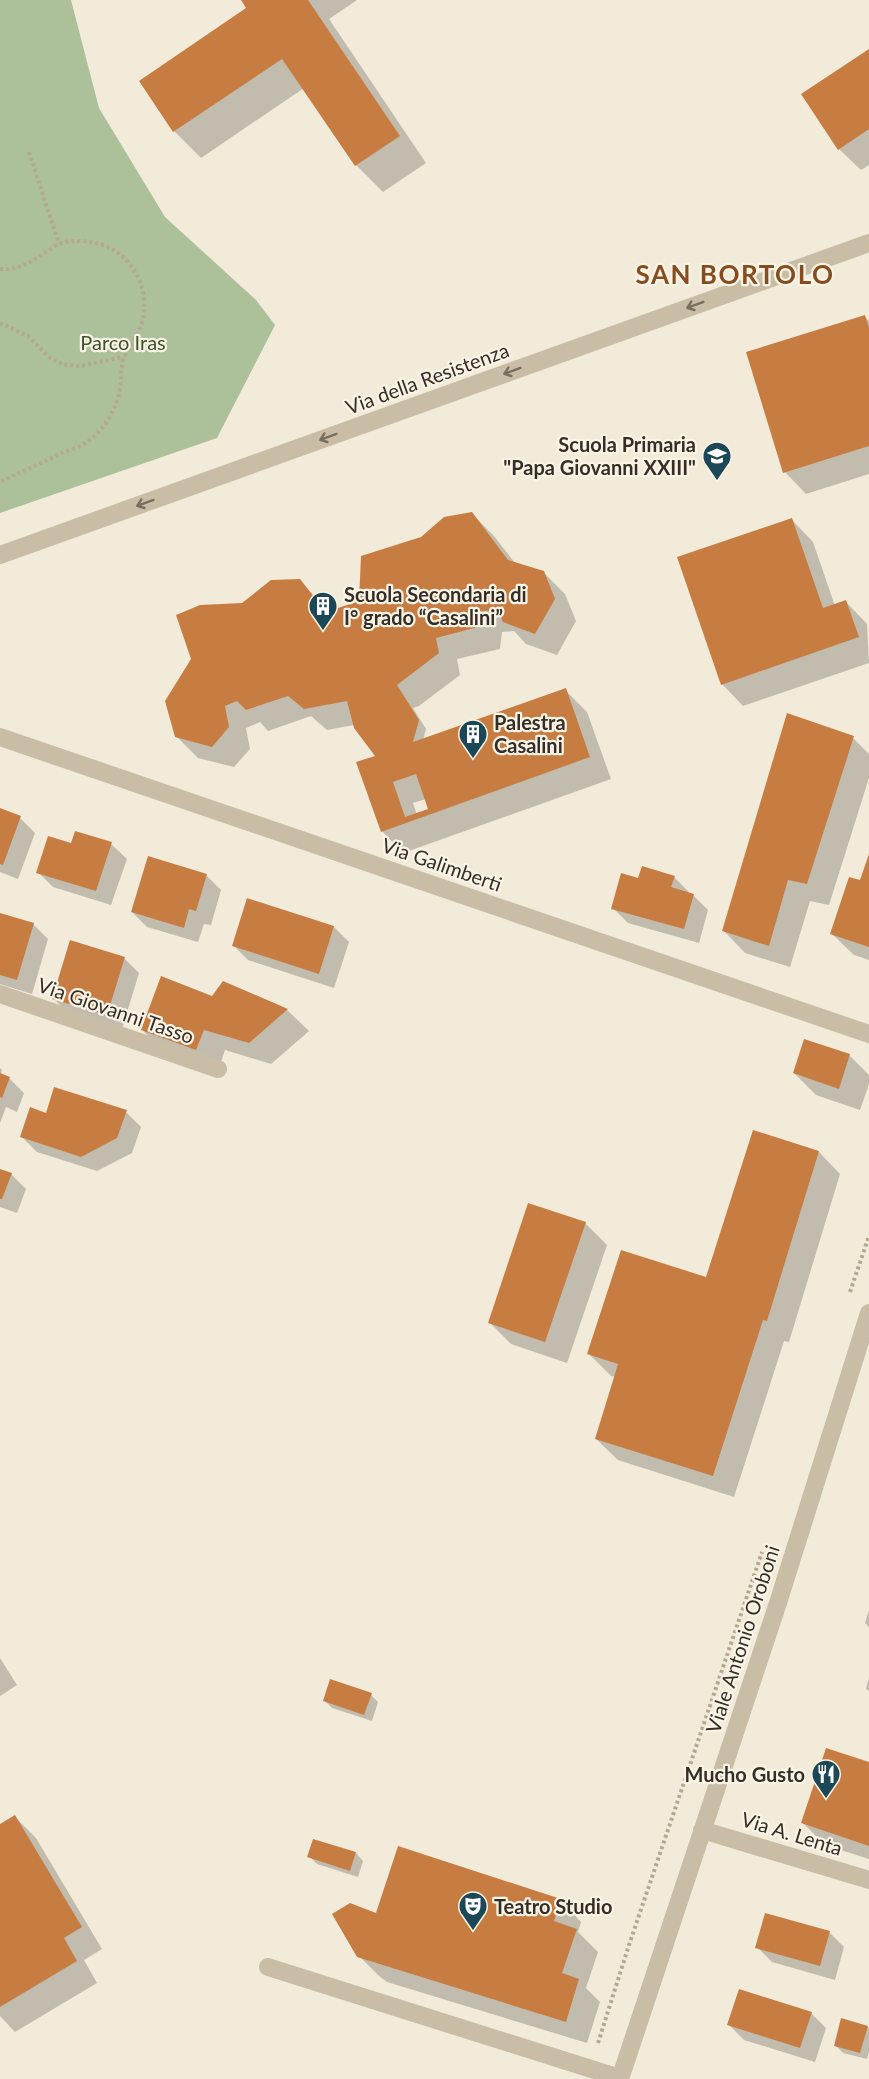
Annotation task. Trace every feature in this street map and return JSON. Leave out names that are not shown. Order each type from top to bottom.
[{"type":"street","name":"Via della Resistenza","points":[[0,555],[869,243]]},
{"type":"street","name":"Via Galimberti","points":[[0,737],[869,1034]]},
{"type":"street","name":"Via Giovanni Tasso","points":[[0,994],[218,1069]]},
{"type":"street","name":"Viale Antonio Oroboni","points":[[620,2079],[778,1603],[869,1313]]},
{"type":"street","name":"Via A. Lenta","points":[[702,1830],[869,1880]]},
{"type":"street","points":[[268,1967],[620,2079]]},
{"type":"path","points":[[28,152],[59,244]]},
{"type":"path","points":[[0,269],[11,270],[23,267],[59,244],[87,241],[106,246],[123,256],[141,283],[145,299],[141,327],[124,357],[120,390],[110,419],[87,442],[0,482]]},
{"type":"path","points":[[0,323],[28,336],[50,358],[63,364],[81,366],[124,357]]},
{"type":"path","points":[[850,1292],[869,1236]]},
{"type":"path","points":[[590,2068],[629,1945],[762,1551]]},
{"type":"green space","name":"Parco Iras","points":[[0,0],[71,0],[99,108],[165,217],[256,300],[275,325],[217,438],[0,513]]},
{"type":"building","points":[[241,0],[308,0],[400,136],[355,166],[282,59],[173,132],[139,81],[246,8]]},
{"type":"building","points":[[869,49],[869,129],[838,150],[801,94]]},
{"type":"building","points":[[865,315],[869,328],[869,446],[783,473],[746,352]]},
{"type":"building","name":"Scuola Secondaria di I° grado “Casalini”","points":[[472,512],[508,560],[544,571],[555,599],[535,634],[503,622],[498,610],[480,611],[478,627],[436,638],[439,653],[397,685],[419,720],[413,742],[566,688],[590,757],[381,832],[356,762],[375,756],[354,728],[347,701],[304,709],[288,696],[246,710],[237,701],[225,706],[229,727],[212,747],[175,737],[165,701],[191,659],[176,615],[200,605],[242,603],[271,580],[300,579],[326,612],[359,601],[361,556],[421,537],[444,517]],"holes":[[[416,774],[428,809],[405,817],[393,782]]]},
{"type":"building","points":[[792,518],[823,608],[846,600],[859,637],[721,685],[677,557]]},
{"type":"building","points":[[787,713],[854,736],[807,884],[788,880],[769,946],[722,931]]},
{"type":"building","points":[[0,808],[21,816],[3,865],[0,864]]},
{"type":"building","points":[[75,831],[112,842],[96,891],[36,873],[48,836],[71,843]]},
{"type":"building","points":[[869,854],[869,947],[830,934],[849,877],[860,880]]},
{"type":"building","points":[[148,856],[207,874],[196,911],[189,909],[184,928],[131,912]]},
{"type":"building","points":[[642,866],[675,876],[671,887],[694,894],[684,929],[611,909],[621,873],[638,878]]},
{"type":"building","points":[[247,898],[334,926],[319,974],[232,946]]},
{"type":"building","points":[[0,913],[34,923],[17,980],[0,975]]},
{"type":"building","points":[[70,940],[125,957],[107,1015],[52,999]]},
{"type":"building","points":[[161,976],[212,996],[223,981],[288,1009],[249,1043],[204,1030],[196,1050],[141,1030]]},
{"type":"building","points":[[804,1039],[850,1054],[839,1089],[793,1073]]},
{"type":"building","points":[[0,1073],[10,1077],[2,1098],[0,1097]]},
{"type":"building","points":[[54,1087],[127,1110],[117,1138],[81,1157],[20,1137],[30,1107],[46,1113]]},
{"type":"building","points":[[753,1130],[819,1151],[767,1321],[763,1320],[713,1476],[595,1439],[618,1364],[587,1354],[621,1250],[706,1277]]},
{"type":"building","points":[[0,1169],[12,1173],[2,1199],[0,1199]]},
{"type":"building","points":[[528,1203],[586,1222],[545,1342],[488,1323]]},
{"type":"building","points":[[330,1679],[372,1693],[364,1715],[323,1701]]},
{"type":"building","points":[[826,1748],[869,1762],[869,1846],[801,1823]]},
{"type":"building","points":[[15,1815],[82,1927],[64,1938],[77,1961],[0,2007],[0,1824]]},
{"type":"building","points":[[313,1839],[356,1852],[350,1871],[307,1857]]},
{"type":"building","points":[[398,1846],[561,1899],[554,1921],[577,1929],[562,1973],[579,1979],[566,2022],[357,1957],[332,1914],[350,1903],[376,1913]]},
{"type":"building","points":[[765,1913],[830,1931],[820,1966],[755,1948]]},
{"type":"building","points":[[739,1989],[812,2012],[800,2048],[727,2025]]},
{"type":"building","points":[[841,2018],[868,2026],[860,2053],[834,2046]]},
{"type":"place","name":"Scuola Primaria \"Papa Giovanni XXIII\"","points":[[717,482]]},
{"type":"place","name":"Scuola Secondaria di I° grado “Casalini”","points":[[323,632]]},
{"type":"place","name":"Palestra Casalini","points":[[473,760]]},
{"type":"place","name":"Mucho Gusto","points":[[826,1800]]},
{"type":"place","name":"Teatro Studio","points":[[473,1932]]},
{"type":"district","name":"SAN BORTOLO","points":[[735,274]]}]
